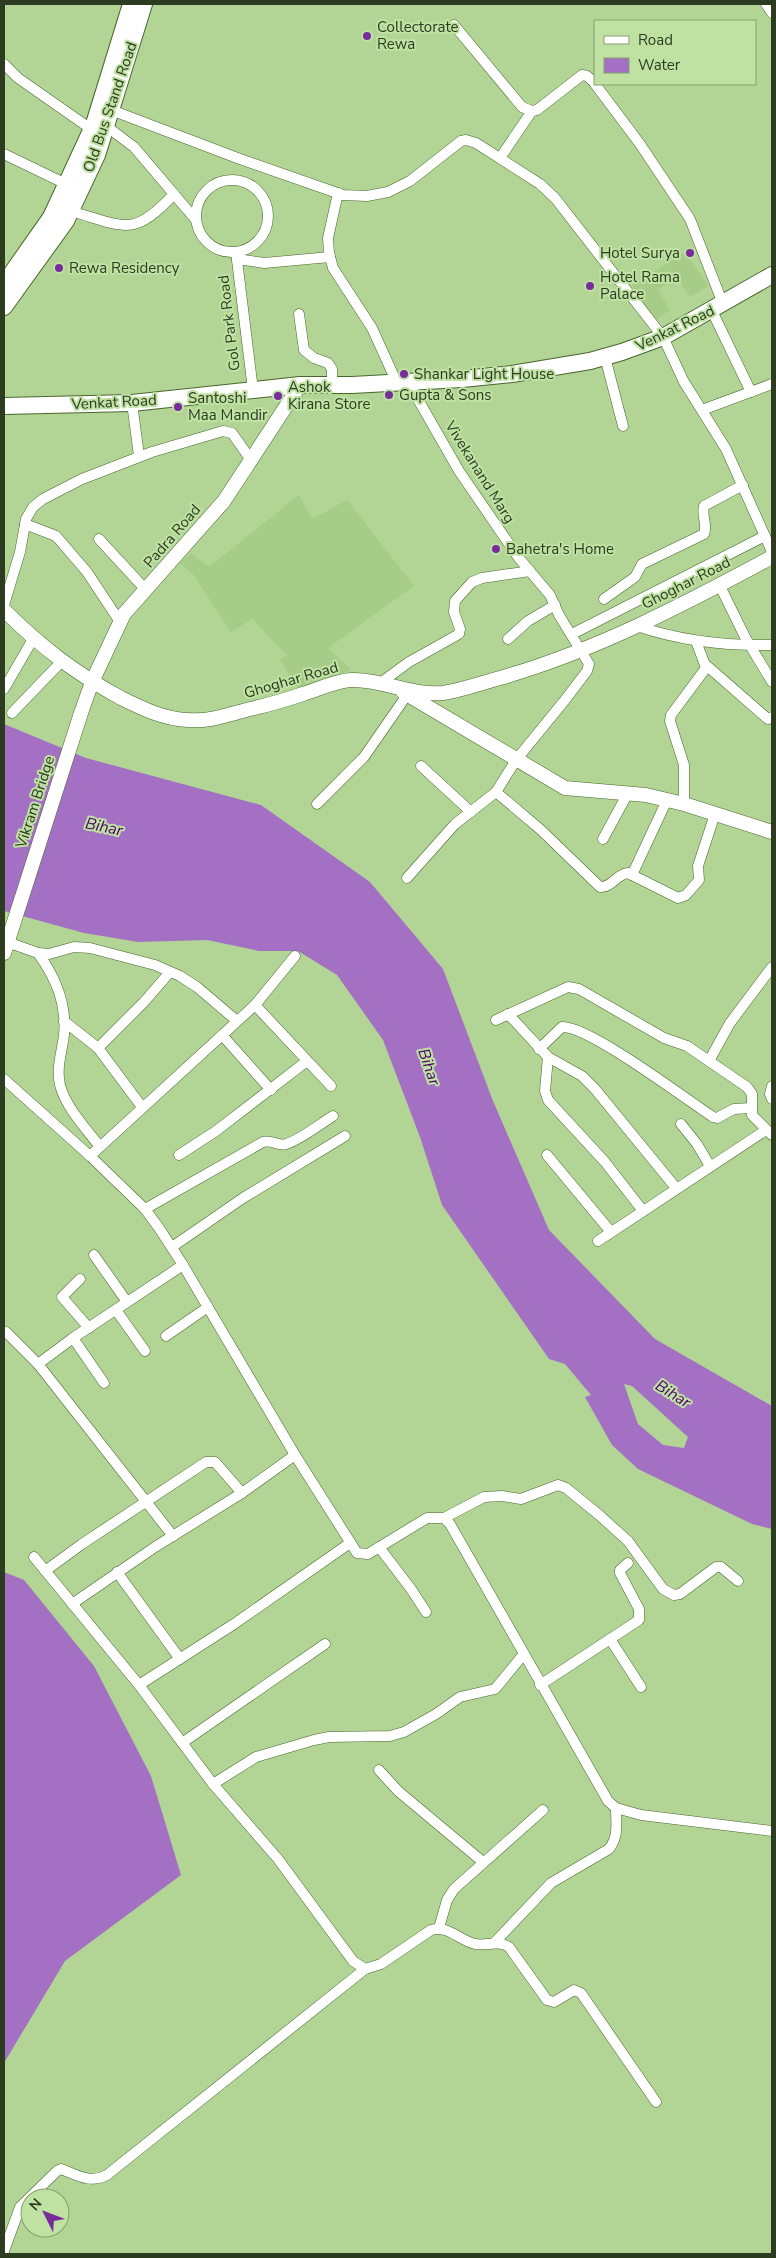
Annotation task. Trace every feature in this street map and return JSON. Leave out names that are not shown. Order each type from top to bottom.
[{"type":"main road","name":"Old Bus Stand Road","points":[[4,306],[66,221],[97,155],[101,129],[131,4]]},
{"type":"main road","name":"Old Bus Stand Road","points":[[4,284],[51,217],[66,184],[111,110],[144,4]]},
{"type":"main road","name":"Venkat Road","points":[[4,406],[132,403],[300,385],[403,382],[512,374],[605,357],[663,337],[772,275]]},
{"type":"street","points":[[454,25],[522,107],[532,111],[537,110],[582,76],[587,76],[594,82]]},
{"type":"street","points":[[5,69],[101,129],[134,147],[196,220]]},
{"type":"street","points":[[596,85],[640,144],[690,219],[718,307],[751,392]]},
{"type":"street","points":[[111,110],[240,159],[338,193],[367,196],[388,192],[410,181],[461,141],[466,140],[476,143],[540,184],[554,198],[663,337],[684,382],[726,449],[772,552]]},
{"type":"street","points":[[500,158],[532,111]]},
{"type":"street","points":[[4,154],[66,184]]},
{"type":"street","points":[[236,255],[260,238],[267,226],[268,212],[264,198],[254,187],[242,181],[228,180],[214,184],[204,193],[197,206],[196,220],[200,233],[209,244],[236,255],[264,263],[330,257],[328,238],[338,193]]},
{"type":"street","points":[[70,211],[131,226],[143,222],[155,214],[174,194]]},
{"type":"street","name":"Gol Park Road","points":[[236,255],[252,390]]},
{"type":"street","name":"Vivekanand Marg","points":[[330,257],[334,268],[464,480],[518,557],[542,583],[589,664],[587,671],[516,760],[496,792],[446,833],[407,878]]},
{"type":"street","points":[[299,314],[304,350],[314,358],[328,363],[332,368],[332,385]]},
{"type":"street","points":[[605,357],[623,426]]},
{"type":"street","points":[[702,410],[772,384]]},
{"type":"street","name":"Padra Road","points":[[81,713],[92,682],[124,614],[224,501],[300,385]]},
{"type":"street","points":[[132,403],[140,456]]},
{"type":"street","points":[[4,605],[20,552],[25,524],[33,507],[43,499],[82,478],[140,456],[227,431],[238,439],[251,460]]},
{"type":"street","points":[[604,599],[635,577],[642,564],[704,534],[706,530],[704,506],[743,484]]},
{"type":"street","points":[[25,524],[56,536],[67,547],[87,572],[120,622]]},
{"type":"street","points":[[572,634],[766,536]]},
{"type":"street","points":[[99,539],[146,590]]},
{"type":"street","name":"Ghoghar Road","points":[[4,610],[33,639],[61,662],[92,682],[150,712],[169,718],[190,720],[212,719],[280,702],[335,683],[351,680],[379,684],[401,691],[443,693],[528,670],[637,626],[772,557]]},
{"type":"street","points":[[379,684],[409,662],[459,634],[460,629],[454,612],[455,602],[472,582],[482,578],[530,570]]},
{"type":"street","points":[[719,584],[750,646],[772,682]]},
{"type":"street","points":[[508,639],[528,621],[555,605]]},
{"type":"street","points":[[637,626],[665,635],[696,641],[750,646],[772,645]]},
{"type":"street","points":[[4,689],[33,639]]},
{"type":"street","points":[[696,641],[706,665],[768,719],[772,717]]},
{"type":"street","points":[[12,713],[61,662]]},
{"type":"street","points":[[684,804],[684,765],[670,721],[672,715],[705,670],[706,665]]},
{"type":"street","points":[[317,804],[364,757],[401,691],[565,788],[578,791],[628,792],[667,800],[772,832]]},
{"type":"street","name":"Vikram Bridge","points":[[7,942],[81,713]]},
{"type":"street","points":[[421,766],[471,812]]},
{"type":"street","points":[[496,792],[541,830],[596,885],[607,887],[621,875],[632,874],[675,897],[686,895],[700,880],[698,866],[715,814]]},
{"type":"street","points":[[603,839],[628,792]]},
{"type":"street","points":[[632,874],[667,800]]},
{"type":"street","points":[[7,942],[38,953],[49,954],[74,947],[90,948],[110,952],[170,972],[197,986],[237,1021]]},
{"type":"street","points":[[38,953],[56,982],[62,1000],[64,1021],[59,1061],[61,1086],[69,1105],[99,1146]]},
{"type":"street","points":[[90,1156],[254,1005],[295,956]]},
{"type":"street","points":[[709,1061],[730,1023],[772,969]]},
{"type":"street","points":[[98,1048],[144,1002],[170,972]]},
{"type":"street","points":[[496,1020],[556,992],[573,987],[664,1038],[687,1046],[751,1090],[751,1108],[755,1119],[769,1132],[710,1166],[598,1241]]},
{"type":"street","points":[[254,1005],[331,1086]]},
{"type":"street","points":[[508,1014],[548,1057],[582,1076],[596,1089],[676,1188]]},
{"type":"street","points":[[64,1021],[98,1048],[142,1108]]},
{"type":"street","points":[[539,1049],[562,1027],[570,1028],[604,1043],[713,1117],[720,1116],[734,1109],[751,1108]]},
{"type":"street","points":[[222,1035],[271,1090]]},
{"type":"street","points":[[548,1057],[545,1090],[548,1100],[606,1162],[643,1211]]},
{"type":"street","points":[[179,1155],[216,1131],[307,1061]]},
{"type":"street","points":[[4,1079],[90,1156],[145,1209],[172,1247],[295,1455],[357,1552],[362,1555],[368,1554],[426,1518],[444,1518],[484,1497],[502,1496],[521,1499],[558,1485],[566,1488],[628,1541],[663,1590],[668,1593],[680,1594],[716,1567],[721,1567],[738,1581]]},
{"type":"street","points":[[772,1086],[770,1094],[772,1099]]},
{"type":"street","points":[[145,1209],[263,1142],[270,1141],[279,1145],[288,1144],[334,1116]]},
{"type":"street","points":[[681,1124],[697,1144],[710,1166]]},
{"type":"street","points":[[172,1247],[243,1198],[345,1136]]},
{"type":"street","points":[[547,1154],[611,1232]]},
{"type":"street","points":[[94,1255],[127,1302]]},
{"type":"street","points":[[38,1364],[73,1338],[183,1265]]},
{"type":"street","points":[[80,1278],[62,1297],[89,1328]]},
{"type":"street","points":[[166,1336],[208,1307]]},
{"type":"street","points":[[116,1310],[145,1351]]},
{"type":"street","points":[[6,1332],[38,1364],[173,1536]]},
{"type":"street","points":[[73,1338],[104,1383]]},
{"type":"street","points":[[72,1604],[117,1572],[242,1493],[295,1455]]},
{"type":"street","points":[[45,1572],[82,1544],[210,1461],[219,1465],[242,1493]]},
{"type":"street","points":[[444,1518],[450,1524],[523,1656],[608,1801],[616,1808],[641,1815],[772,1831]]},
{"type":"street","points":[[139,1685],[180,1660],[350,1543]]},
{"type":"street","points":[[379,1547],[426,1612]]},
{"type":"street","points":[[34,1557],[139,1685],[213,1784],[278,1859],[353,1961],[365,1969]]},
{"type":"street","points":[[540,1684],[636,1623],[640,1616],[639,1609],[620,1573],[620,1570],[628,1564]]},
{"type":"street","points":[[117,1572],[180,1660]]},
{"type":"street","points":[[610,1639],[642,1687]]},
{"type":"street","points":[[182,1743],[325,1644]]},
{"type":"street","points":[[213,1784],[256,1757],[314,1740],[329,1737],[390,1736],[404,1732],[436,1714],[460,1697],[495,1689],[523,1656]]},
{"type":"street","points":[[379,1770],[398,1792],[483,1862]]},
{"type":"street","points":[[494,1943],[551,1883],[609,1848],[615,1841],[617,1834],[616,1808]]},
{"type":"street","points":[[439,1928],[449,1895],[483,1862],[544,1810]]},
{"type":"street","points":[[4,2251],[20,2207],[57,2171],[62,2169],[86,2179],[95,2180],[107,2175],[365,1969],[381,1964],[431,1930],[439,1928],[475,1944],[494,1943],[504,1944],[509,1947],[547,2000],[551,2002],[574,1990],[581,1993],[656,2102]]},
{"type":"shaded area","points":[[685,252],[708,286],[690,297],[677,277],[658,290],[670,310],[655,320],[632,286]]},
{"type":"shaded area","points":[[299,495],[312,519],[347,500],[414,586],[328,648],[351,670],[299,691],[280,660],[287,655],[252,619],[231,632],[193,574],[180,563],[191,553],[209,567]]},
{"type":"water","name":"Bihar","points":[[4,724],[86,758],[261,805],[370,882],[443,969],[493,1101],[549,1230],[655,1339],[772,1406],[772,1529],[752,1524],[638,1469],[612,1445],[585,1397],[591,1395],[565,1364],[549,1359],[442,1205],[420,1137],[383,1040],[337,975],[298,951],[259,951],[207,940],[138,942],[84,933],[4,911]],"holes":[[[624,1384],[632,1386],[688,1437],[684,1448],[663,1445],[638,1424]]]},
{"type":"water","points":[[4,1572],[24,1580],[94,1666],[151,1776],[181,1875],[65,1961],[4,2063]]},
{"type":"place","name":"Collectorate Rewa","points":[[367,36]]},
{"type":"place","name":"Hotel Surya","points":[[690,253]]},
{"type":"place","name":"Rewa Residency","points":[[59,268]]},
{"type":"place","name":"Hotel Rama Palace","points":[[590,286]]},
{"type":"place","name":"Shankar Light House","points":[[404,374]]},
{"type":"place","name":"Gupta & Sons","points":[[389,395]]},
{"type":"place","name":"Ashok Kirana Store","points":[[278,396]]},
{"type":"place","name":"Santoshi Maa Mandir","points":[[178,407]]},
{"type":"place","name":"Bahetra's Home","points":[[496,549]]}]
